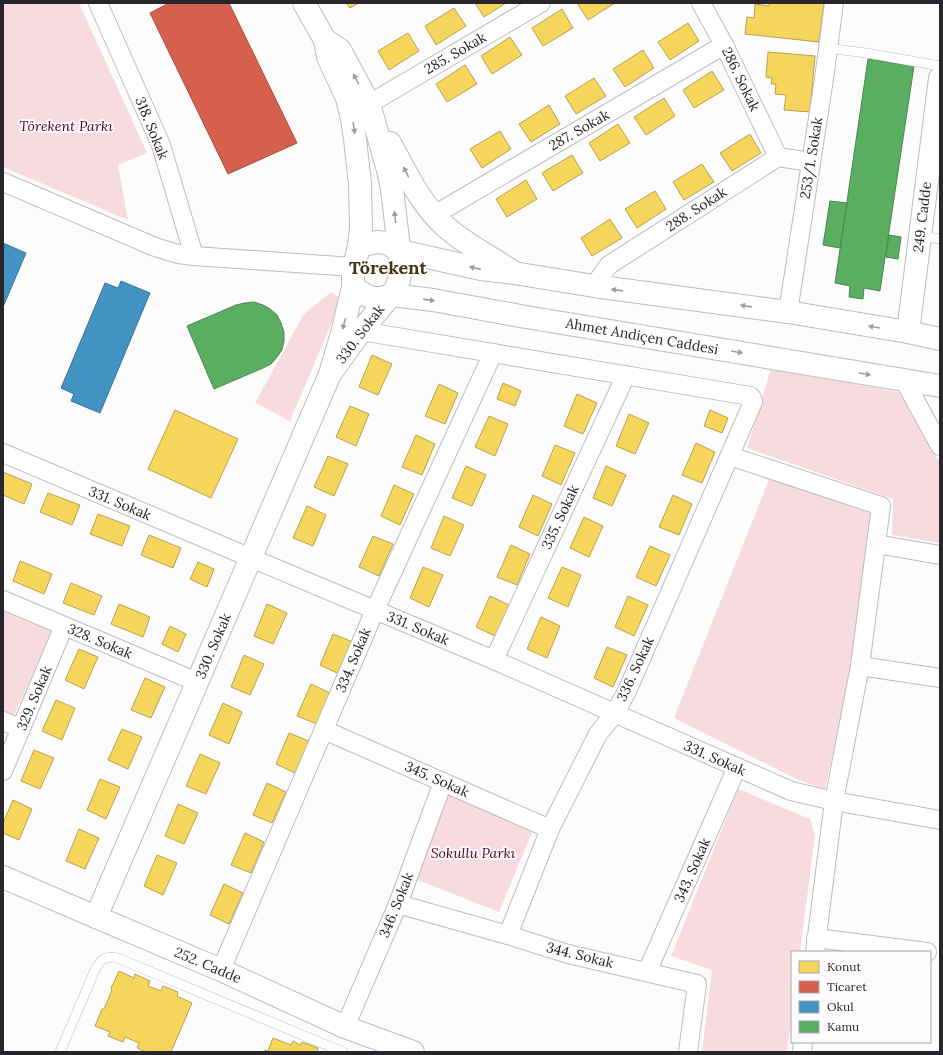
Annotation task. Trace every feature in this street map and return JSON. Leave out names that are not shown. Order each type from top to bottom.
[{"type":"main road","points":[[304,3],[325,40],[328,57],[347,98],[353,126],[358,161],[361,209],[361,228],[355,267],[365,295],[373,298],[382,298],[391,295],[396,288],[401,272],[401,265],[392,189],[383,151],[369,104]]},
{"type":"main road","points":[[325,40],[340,50],[412,185],[434,215],[460,239],[494,259],[514,274]]},
{"type":"main road","name":"249. Cadde","points":[[908,332],[930,237],[940,79]]},
{"type":"main road","points":[[355,267],[377,242],[387,243],[400,251],[481,269],[788,312],[908,332],[940,339]]},
{"type":"main road","name":"330. Sokak","points":[[96,917],[330,374],[355,267]]},
{"type":"main road","name":"330. Sokak","points":[[330,374],[361,331],[391,295]]},
{"type":"main road","name":"Ahmet Andiçen Caddesi","points":[[391,295],[433,300],[526,317],[940,386]]},
{"type":"main road","name":"252. Cadde","points":[[3,877],[221,970],[345,1027],[413,1052]]},
{"type":"street","name":"318. Sokak","points":[[98,3],[160,145],[194,256]]},
{"type":"street","name":"285. Sokak","points":[[369,104],[541,3]]},
{"type":"street","name":"286. Sokak","points":[[701,3],[724,45],[778,157]]},
{"type":"street","name":"253/1. Sokak","points":[[788,312],[824,79],[834,3]]},
{"type":"street","name":"287. Sokak","points":[[434,215],[724,45]]},
{"type":"street","points":[[778,157],[811,162]]},
{"type":"street","name":"288. Sokak","points":[[594,286],[609,265],[778,157]]},
{"type":"street","points":[[3,182],[156,247],[178,254],[355,267]]},
{"type":"street","points":[[361,331],[626,375]]},
{"type":"street","name":"334. Sokak","points":[[221,970],[375,610],[493,353]]},
{"type":"street","name":"336. Sokak","points":[[508,935],[550,829],[598,734],[615,713],[627,691],[753,402],[750,396],[626,375]]},
{"type":"street","name":"335. Sokak","points":[[494,660],[626,375]]},
{"type":"street","points":[[904,380],[940,446]]},
{"type":"street","name":"331. Sokak","points":[[3,453],[494,660],[791,791],[834,801],[940,820]]},
{"type":"street","points":[[730,456],[881,506],[860,666],[834,801],[816,945],[913,951]]},
{"type":"street","points":[[876,544],[940,555]]},
{"type":"street","name":"328. Sokak","points":[[3,600],[197,682]]},
{"type":"street","name":"329. Sokak","points":[[3,771],[64,626]]},
{"type":"street","points":[[860,666],[940,678]]},
{"type":"street","points":[[3,721],[21,729]]},
{"type":"street","name":"345. Sokak","points":[[324,730],[550,829]]},
{"type":"street","name":"343. Sokak","points":[[647,972],[737,768]]},
{"type":"street","name":"346. Sokak","points":[[345,1027],[398,904],[443,782]]},
{"type":"street","name":"344. Sokak","points":[[398,904],[508,935],[568,954],[697,984],[688,1052]]},
{"type":"lane","points":[[827,48],[866,53],[940,79]]},
{"type":"lane","points":[[60,1052],[95,970],[100,961],[106,957],[116,957],[343,1052]]},
{"type":"green space","name":"Törekent Parkı","points":[[3,3],[79,3],[147,153],[118,165],[128,220],[3,167]]},
{"type":"green space","points":[[331,292],[344,301],[333,320],[290,421],[255,403],[304,314]]},
{"type":"green space","points":[[771,369],[899,392],[940,463],[940,543],[892,535],[893,499],[747,448]]},
{"type":"green space","points":[[770,477],[872,514],[851,673],[825,789],[799,780],[674,718]]},
{"type":"green space","points":[[3,609],[52,631],[13,718],[3,713]]},
{"type":"green space","points":[[738,789],[810,819],[815,835],[800,951],[791,951],[791,1022],[787,1052],[702,1052],[712,970],[671,956]]},
{"type":"green space","name":"Sokullu Parkı","points":[[448,793],[533,830],[499,912],[413,878]]},
{"type":"building: Konut","points":[[346,3],[359,3],[350,8]]},
{"type":"building: Konut","points":[[475,3],[506,3],[484,17]]},
{"type":"building: Konut","points":[[577,3],[615,3],[588,20]]},
{"type":"building: Konut","points":[[769,3],[824,3],[819,42],[745,34],[747,17],[754,18],[755,4],[769,6]]},
{"type":"building: Konut","points":[[454,8],[466,26],[436,45],[425,26]]},
{"type":"building: Konut","points":[[562,9],[573,28],[543,46],[532,28]]},
{"type":"building: Konut","points":[[688,23],[699,41],[670,60],[658,42]]},
{"type":"building: Konut","points":[[408,33],[419,51],[389,70],[378,51]]},
{"type":"building: Konut","points":[[510,37],[522,55],[492,74],[481,56]]},
{"type":"building: Konut","points":[[643,50],[654,68],[625,87],[613,69]]},
{"type":"building: Konut","points":[[768,52],[815,56],[810,112],[784,110],[786,95],[775,94],[776,84],[771,84],[772,78],[766,77]]},
{"type":"building: Konut","points":[[465,65],[477,84],[447,102],[436,84]]},
{"type":"building: Konut","points":[[712,71],[724,90],[694,108],[683,90]]},
{"type":"building: Konut","points":[[594,78],[606,96],[576,114],[565,96]]},
{"type":"building: Konut","points":[[664,98],[675,116],[646,135],[634,117]]},
{"type":"building: Konut","points":[[549,105],[560,124],[531,142],[519,124]]},
{"type":"building: Konut","points":[[618,124],[630,143],[600,161],[589,143]]},
{"type":"building: Konut","points":[[500,131],[511,149],[482,168],[470,149]]},
{"type":"building: Konut","points":[[750,134],[761,153],[732,171],[720,153]]},
{"type":"building: Konut","points":[[572,155],[583,173],[553,191],[542,173]]},
{"type":"building: Konut","points":[[702,164],[714,182],[684,200],[673,182]]},
{"type":"building: Konut","points":[[526,180],[537,199],[507,217],[496,199]]},
{"type":"building: Konut","points":[[655,191],[666,209],[637,228],[625,209]]},
{"type":"building: Konut","points":[[610,219],[622,238],[592,256],[581,238]]},
{"type":"building: Konut","points":[[372,355],[392,364],[378,395],[359,387]]},
{"type":"building: Konut","points":[[503,383],[521,391],[515,406],[497,399]]},
{"type":"building: Konut","points":[[439,384],[458,393],[445,424],[425,416]]},
{"type":"building: Konut","points":[[577,394],[597,403],[583,434],[564,426]]},
{"type":"building: Konut","points":[[350,406],[369,414],[356,446],[336,437]]},
{"type":"building: Konut","points":[[175,410],[238,439],[211,498],[148,469]]},
{"type":"building: Konut","points":[[710,410],[728,418],[722,433],[704,426]]},
{"type":"building: Konut","points":[[629,414],[649,423],[635,454],[616,446]]},
{"type":"building: Konut","points":[[489,416],[508,424],[495,456],[475,447]]},
{"type":"building: Konut","points":[[416,435],[435,444],[422,475],[402,467]]},
{"type":"building: Konut","points":[[696,443],[715,452],[702,483],[682,475]]},
{"type":"building: Konut","points":[[555,445],[575,453],[561,485],[542,476]]},
{"type":"building: Konut","points":[[328,456],[348,464],[334,496],[314,487]]},
{"type":"building: Konut","points":[[466,466],[486,475],[472,506],[452,498]]},
{"type":"building: Konut","points":[[606,466],[626,475],[612,506],[593,498]]},
{"type":"building: Konut","points":[[3,472],[32,484],[24,504],[3,495]]},
{"type":"building: Konut","points":[[394,485],[414,494],[400,525],[381,516]]},
{"type":"building: Konut","points":[[48,493],[80,505],[72,525],[40,512]]},
{"type":"building: Konut","points":[[533,495],[552,504],[538,536],[519,527]]},
{"type":"building: Konut","points":[[673,495],[692,504],[679,535],[659,527]]},
{"type":"building: Konut","points":[[307,506],[326,515],[313,546],[293,538]]},
{"type":"building: Konut","points":[[98,514],[130,526],[122,546],[90,534]]},
{"type":"building: Konut","points":[[444,516],[464,525],[450,556],[431,548]]},
{"type":"building: Konut","points":[[584,517],[603,526],[589,557],[570,548]]},
{"type":"building: Konut","points":[[149,535],[181,548],[173,568],[141,555]]},
{"type":"building: Konut","points":[[373,536],[393,544],[379,576],[359,567]]},
{"type":"building: Konut","points":[[511,545],[530,554],[517,585],[497,577]]},
{"type":"building: Konut","points":[[650,546],[670,555],[656,586],[636,577]]},
{"type":"building: Konut","points":[[20,561],[52,574],[44,594],[13,581]]},
{"type":"building: Konut","points":[[198,562],[214,569],[207,587],[190,579]]},
{"type":"building: Konut","points":[[423,567],[443,575],[429,607],[410,598]]},
{"type":"building: Konut","points":[[562,567],[581,575],[568,607],[548,598]]},
{"type":"building: Konut","points":[[71,583],[102,596],[94,615],[63,603]]},
{"type":"building: Konut","points":[[490,596],[509,605],[495,636],[476,627]]},
{"type":"building: Konut","points":[[628,596],[648,605],[634,636],[615,627]]},
{"type":"building: Konut","points":[[119,604],[150,617],[143,637],[111,624]]},
{"type":"building: Konut","points":[[267,604],[287,613],[273,644],[254,636]]},
{"type":"building: Konut","points":[[541,617],[560,626],[547,658],[527,649]]},
{"type":"building: Konut","points":[[170,626],[186,634],[178,652],[162,644]]},
{"type":"building: Konut","points":[[333,634],[353,642],[339,674],[320,665]]},
{"type":"building: Konut","points":[[607,647],[627,655],[613,687],[594,678]]},
{"type":"building: Konut","points":[[79,649],[98,657],[84,689],[65,680]]},
{"type":"building: Konut","points":[[244,655],[264,664],[250,695],[231,687]]},
{"type":"building: Konut","points":[[145,678],[165,687],[151,718],[131,710]]},
{"type":"building: Konut","points":[[311,684],[330,693],[317,724],[297,716]]},
{"type":"building: Konut","points":[[56,700],[75,708],[62,740],[42,731]]},
{"type":"building: Konut","points":[[223,703],[242,712],[229,744],[209,735]]},
{"type":"building: Konut","points":[[122,729],[142,737],[128,769],[108,760]]},
{"type":"building: Konut","points":[[289,733],[309,741],[295,773],[276,764]]},
{"type":"building: Konut","points":[[34,750],[54,758],[40,789],[21,781]]},
{"type":"building: Konut","points":[[200,754],[220,763],[206,794],[186,786]]},
{"type":"building: Konut","points":[[100,779],[120,787],[106,819],[87,810]]},
{"type":"building: Konut","points":[[267,783],[286,792],[272,823],[253,815]]},
{"type":"building: Konut","points":[[13,800],[32,809],[19,840],[3,833],[3,823]]},
{"type":"building: Konut","points":[[178,804],[198,813],[184,844],[165,836]]},
{"type":"building: Konut","points":[[79,829],[99,838],[85,869],[66,861]]},
{"type":"building: Konut","points":[[245,833],[264,842],[251,873],[231,865]]},
{"type":"building: Konut","points":[[157,855],[177,863],[163,895],[144,886]]},
{"type":"building: Konut","points":[[224,884],[243,893],[229,924],[210,915]]},
{"type":"building: Konut","points":[[119,971],[134,978],[135,974],[150,981],[148,986],[161,991],[163,986],[178,992],[177,996],[192,1003],[171,1052],[146,1052],[137,1048],[139,1043],[125,1037],[123,1042],[108,1036],[110,1032],[95,1026],[102,1009],[104,1009]]},
{"type":"building: Konut","points":[[273,1038],[291,1045],[293,1041],[300,1045],[302,1042],[318,1048],[317,1052],[264,1052],[265,1050],[268,1051]]},
{"type":"building: Ticaret","points":[[169,3],[229,3],[297,143],[228,174],[150,13]]},
{"type":"building: Okul","points":[[3,243],[26,253],[3,307]]},
{"type":"building: Okul","points":[[121,281],[150,293],[100,413],[71,401],[74,394],[61,388],[105,283],[118,288]]},
{"type":"building: Kamu","points":[[868,59],[914,66],[880,291],[864,288],[863,299],[849,297],[850,286],[835,283]]},
{"type":"building: Kamu","points":[[830,201],[847,203],[840,248],[823,245]]},
{"type":"building: Kamu","points":[[889,235],[901,237],[898,259],[886,257]]},
{"type":"building: Kamu","points":[[254,302],[263,305],[277,315],[284,332],[282,350],[271,364],[214,389],[187,326],[236,305]]},
{"type":"district","name":"Törekent","points":[[388,267]]}]
